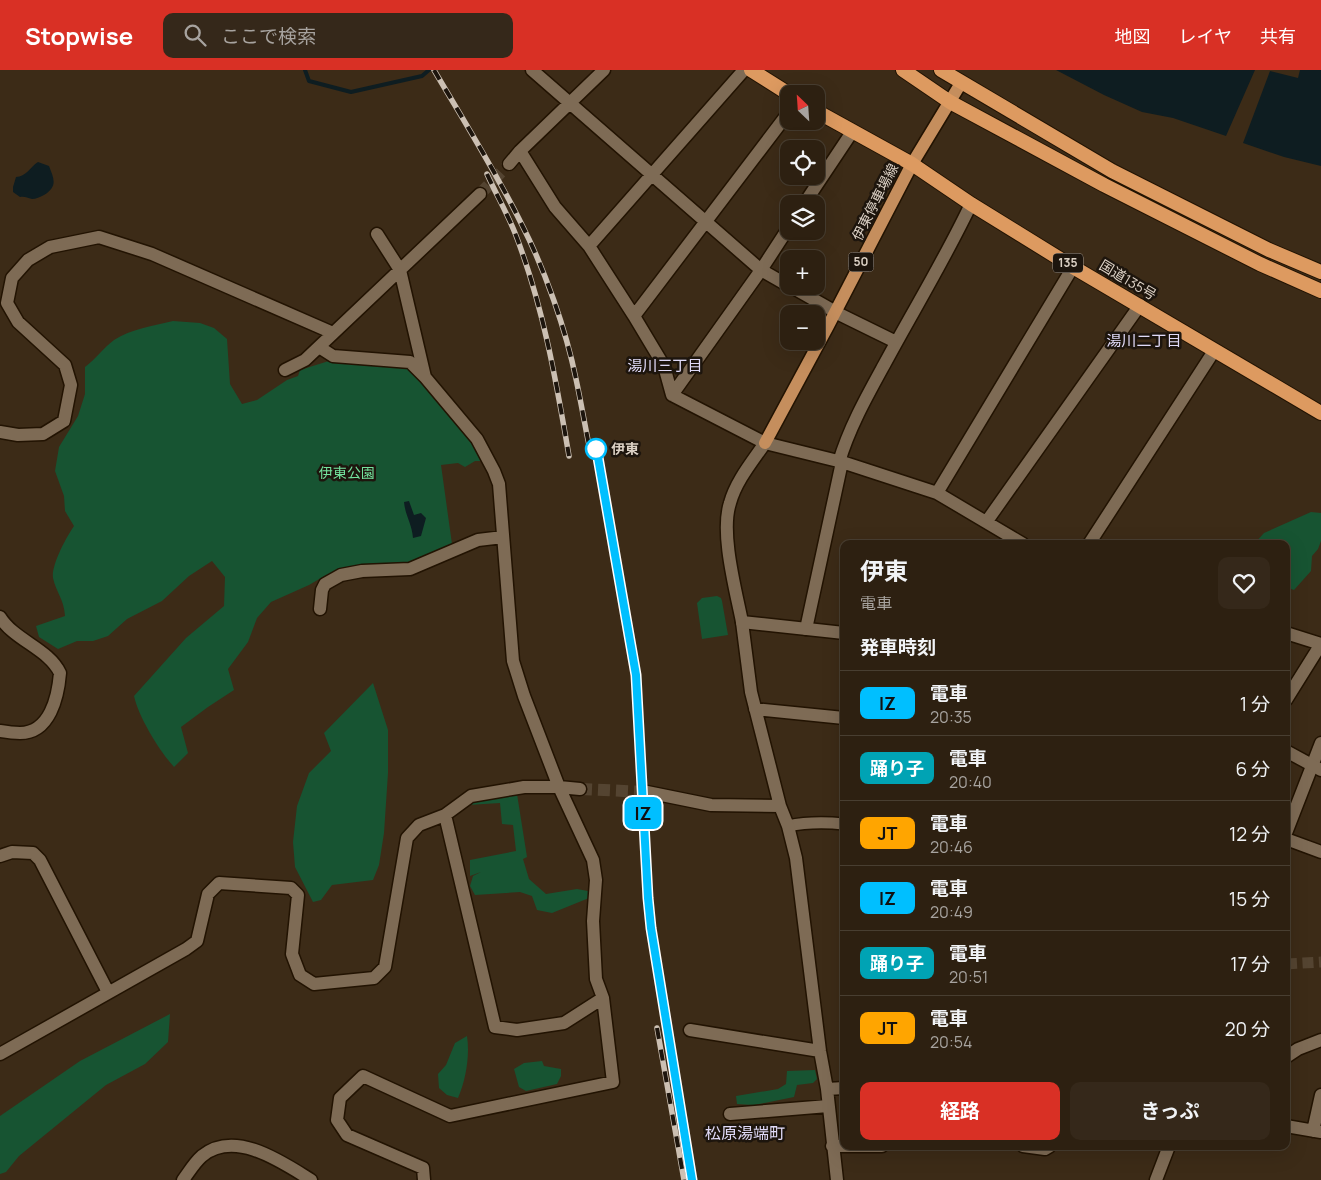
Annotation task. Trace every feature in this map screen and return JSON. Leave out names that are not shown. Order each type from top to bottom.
[{"type":"highway","points":[[751,70],[780,88]]},
{"type":"highway","points":[[903,70],[950,102],[1104,185],[1260,264],[1321,291]]},
{"type":"highway","points":[[941,70],[1112,171],[1270,250],[1321,272]]},
{"type":"highway","name":"国道135号","points":[[825,116],[912,164],[971,204],[1214,351],[1321,413]]},
{"type":"main road","name":"伊東停車場線","points":[[765,443],[912,164],[961,83]]},
{"type":"street","points":[[532,70],[761,270],[780,281]]},
{"type":"street","points":[[509,164],[520,151],[604,70]]},
{"type":"street","points":[[589,246],[744,70]]},
{"type":"street","points":[[634,316],[780,124]]},
{"type":"street","points":[[810,195],[852,132]]},
{"type":"street","points":[[520,151],[554,207],[589,246],[634,316],[664,366],[672,395],[765,443],[840,462],[938,493],[1017,540]]},
{"type":"street","points":[[285,370],[305,360],[480,194]]},
{"type":"street","points":[[806,629],[842,451],[867,396],[971,204]]},
{"type":"street","points":[[377,234],[400,270],[425,377]]},
{"type":"street","points":[[0,432],[43,434],[64,421],[71,385],[65,364],[18,322],[7,303],[12,278],[28,260],[50,247],[99,237],[152,254],[333,333]]},
{"type":"street","points":[[672,395],[781,240]]},
{"type":"street","points":[[938,493],[1073,266]]},
{"type":"street","points":[[806,295],[864,327],[896,342]]},
{"type":"street","points":[[987,521],[1140,305]]},
{"type":"street","points":[[319,347],[333,356],[410,362],[477,439],[494,471],[499,484],[513,661],[524,696],[559,787],[593,860],[596,880],[593,921],[596,979],[603,998],[613,1082],[450,1116],[363,1076],[340,1098],[337,1120],[347,1135],[423,1168],[424,1180]]},
{"type":"street","points":[[1092,540],[1214,351]]},
{"type":"street","points":[[765,443],[736,487],[729,504],[726,526],[742,622],[751,692],[780,806],[788,826],[796,858],[820,1051],[827,1089],[836,1180]]},
{"type":"street","points":[[320,609],[322,590],[325,584],[340,576],[362,571],[410,569],[478,540],[504,537]]},
{"type":"street","points":[[0,617],[4,623],[52,662],[60,673],[56,700],[46,721],[32,730],[22,733],[0,731]]},
{"type":"street","points":[[742,622],[840,633]]},
{"type":"street","points":[[1290,634],[1321,644],[1290,694]]},
{"type":"street","points":[[755,709],[840,718]]},
{"type":"street","points":[[1290,814],[1317,768],[1321,743]]},
{"type":"street","points":[[1290,753],[1317,768]]},
{"type":"street","points":[[0,1054],[186,950],[197,940],[208,894],[219,883],[291,888],[298,895],[292,954],[300,975],[314,984],[374,978],[385,967],[407,838],[419,825],[445,815],[471,796],[524,787],[580,789]]},
{"type":"street","points":[[646,792],[711,805],[780,806]]},
{"type":"street","points":[[445,815],[495,1027],[517,1030],[564,1023],[603,998]]},
{"type":"street","points":[[788,826],[823,822],[840,824]]},
{"type":"street","points":[[1290,840],[1321,852]]},
{"type":"street","points":[[0,856],[12,852],[33,853],[40,860],[108,992]]},
{"type":"street","points":[[690,1030],[820,1051]]},
{"type":"street","points":[[1290,1054],[1321,1040]]},
{"type":"street","points":[[827,1089],[840,1088]]},
{"type":"street","points":[[1290,1127],[1317,1131],[1321,1095]]},
{"type":"street","points":[[730,1114],[828,1106]]},
{"type":"street","points":[[183,1180],[203,1155],[219,1147],[236,1146],[251,1149],[277,1160],[311,1180]]},
{"type":"street","points":[[832,1146],[840,1146]]},
{"type":"street","points":[[1156,1180],[1167,1150]]},
{"type":"green space","name":"伊東公園","points":[[173,321],[200,323],[214,328],[227,339],[230,384],[242,404],[257,400],[287,380],[298,376],[300,370],[332,360],[406,367],[432,392],[476,445],[484,461],[475,461],[465,467],[458,463],[441,465],[452,544],[408,566],[345,570],[326,575],[271,602],[257,618],[248,642],[228,669],[234,690],[181,727],[188,753],[174,767],[150,733],[140,714],[134,696],[186,638],[224,606],[225,577],[212,561],[189,576],[162,601],[127,619],[108,636],[93,641],[77,641],[58,649],[39,637],[36,626],[65,616],[63,605],[54,583],[53,572],[60,551],[74,526],[65,511],[64,496],[55,471],[59,447],[78,416],[85,394],[85,367],[110,343],[121,336],[142,328]]},
{"type":"green space","points":[[1311,512],[1321,513],[1321,541],[1318,549],[1312,556],[1311,571],[1294,590],[1290,588],[1290,540],[1258,540],[1264,533]]},
{"type":"green space","points":[[717,596],[722,601],[728,635],[702,639],[697,603],[702,598]]},
{"type":"green space","points":[[373,683],[388,730],[388,773],[384,833],[379,865],[373,880],[332,885],[321,900],[313,902],[295,867],[293,842],[297,806],[309,773],[331,751],[324,733]]},
{"type":"green space","points":[[517,794],[527,857],[523,859],[529,879],[546,894],[577,889],[588,891],[589,898],[552,913],[537,910],[532,896],[520,892],[475,895],[470,886],[473,876],[481,872],[470,876],[470,860],[516,851],[513,825],[502,824],[500,803],[468,805],[479,799]]},
{"type":"green space","points":[[170,1014],[168,1042],[145,1064],[106,1085],[19,1156],[6,1172],[0,1174],[0,1116],[80,1061]]},
{"type":"green space","points":[[467,1036],[467,1067],[458,1098],[447,1095],[439,1088],[438,1074],[446,1065],[455,1043]]},
{"type":"green space","points":[[542,1061],[544,1066],[561,1069],[561,1076],[557,1084],[526,1091],[519,1087],[514,1069],[524,1063]]},
{"type":"green space","points":[[815,1070],[817,1079],[813,1083],[797,1085],[794,1097],[754,1105],[737,1104],[736,1096],[778,1089],[786,1084],[787,1071]]},
{"type":"shaded area","points":[[1056,70],[1255,70],[1226,136],[1173,118],[1142,112]]},
{"type":"shaded area","points":[[1300,70],[1321,70],[1321,166],[1284,157],[1243,143],[1270,71],[1298,78]]},
{"type":"shaded area","points":[[38,162],[49,166],[54,182],[53,185],[48,192],[38,198],[20,197],[13,192],[16,177],[25,174]]},
{"type":"shaded area","points":[[409,501],[414,515],[421,513],[426,518],[421,536],[413,538],[404,502]]},
{"type":"waterway","points":[[305,70],[309,81],[351,92],[422,76],[429,70]]},
{"type":"tunnel","points":[[480,194],[509,164]]},
{"type":"tunnel","points":[[580,789],[647,792]]},
{"type":"tunnel","points":[[1290,964],[1321,962]]},
{"type":"railway","points":[[434,70],[502,186],[539,261],[567,341],[590,450]]},
{"type":"railway","points":[[487,174],[515,233],[541,315],[554,371],[569,456]]},
{"type":"railway","points":[[596,447],[636,675],[651,929],[692,1180]]},
{"type":"railway","points":[[657,1028],[684,1180]]},
{"type":"train","name":"IZ","points":[[596,446],[636,675],[651,928],[692,1180]]},
{"type":"place","name":"伊東","points":[[596,449]]},
{"type":"district","name":"湯川二丁目","points":[[1144,341]]},
{"type":"district","name":"湯川三丁目","points":[[665,366]]},
{"type":"district","name":"松原湯端町","points":[[745,1133]]}]
